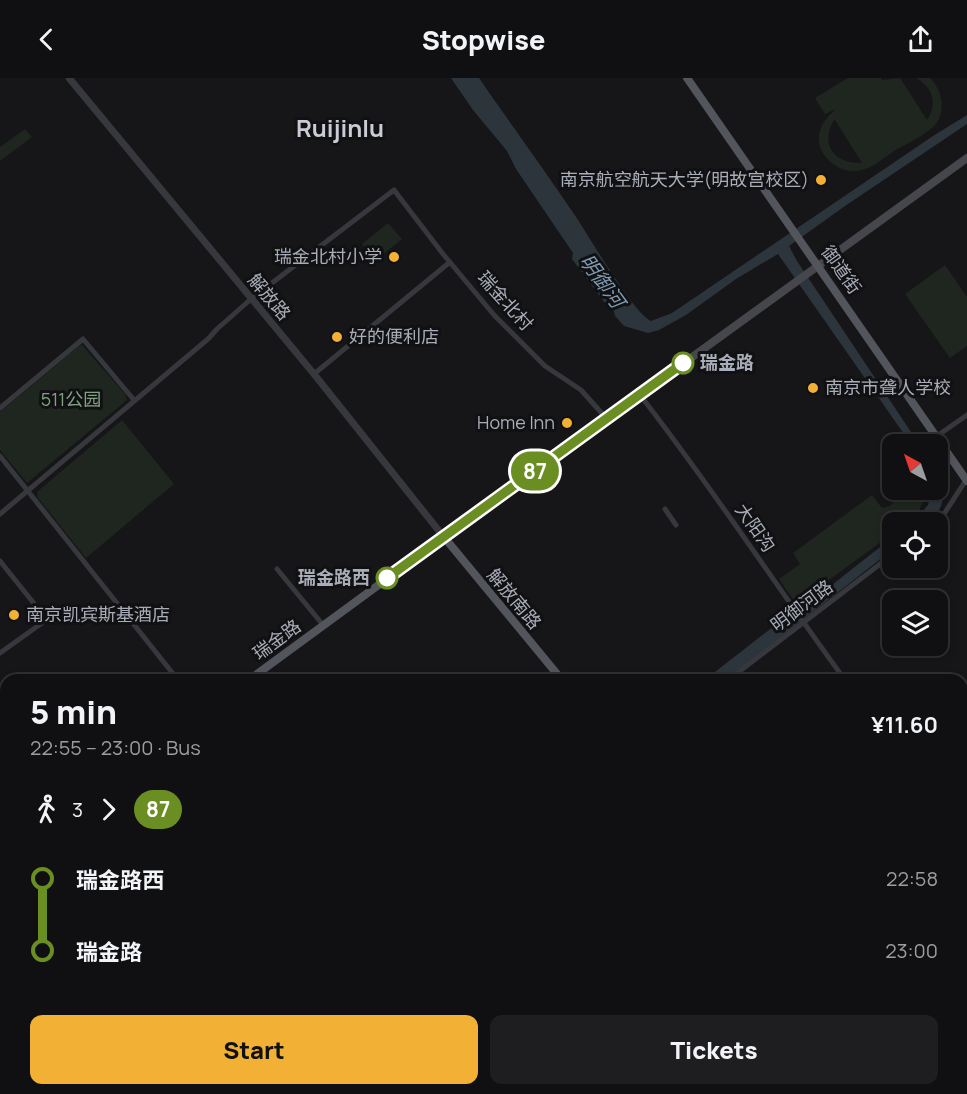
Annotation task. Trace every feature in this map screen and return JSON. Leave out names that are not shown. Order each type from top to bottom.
[{"type":"main road","name":"御道街","points":[[687,78],[935,434]]},
{"type":"main road","name":"瑞金路","points":[[262,674],[322,625],[967,158]]},
{"type":"main road","name":"御道街","points":[[948,453],[967,480]]},
{"type":"main road","points":[[525,636],[557,674]]},
{"type":"street","name":"解放路","points":[[69,78],[314,374],[444,537]]},
{"type":"street","name":"瑞金北村","points":[[251,299],[394,190],[494,315],[544,366],[581,390],[607,419]]},
{"type":"street","points":[[314,374],[450,262]]},
{"type":"street","points":[[0,514],[208,339],[251,299]]},
{"type":"street","points":[[0,408],[83,339],[134,400]]},
{"type":"street","name":"大阳沟","points":[[640,395],[680,447],[840,674]]},
{"type":"street","points":[[939,434],[967,415]]},
{"type":"street","points":[[0,456],[173,674]]},
{"type":"street","points":[[945,512],[967,480]]},
{"type":"street","points":[[665,509],[676,525]]},
{"type":"street","name":"解放南路","points":[[444,537],[525,636]]},
{"type":"street","points":[[0,561],[44,616],[42,623],[0,653]]},
{"type":"street","name":"明御河路","points":[[736,674],[882,563]]},
{"type":"street","points":[[277,569],[322,625]]},
{"type":"green space","points":[[848,78],[881,78],[882,80],[900,78],[927,120],[932,108],[932,96],[926,86],[916,78],[930,78],[938,89],[942,109],[937,122],[924,134],[870,167],[854,171],[832,163],[822,151],[819,143],[820,131],[825,120],[836,109],[825,114],[815,98]],"holes":[[[835,120],[862,163],[844,160],[832,151],[828,137]]]},
{"type":"green space","points":[[25,129],[32,137],[0,161],[0,147]]},
{"type":"green space","points":[[388,223],[402,239],[376,260],[362,244]]},
{"type":"green space","points":[[945,265],[967,297],[967,346],[950,358],[905,294]]},
{"type":"green space","name":"511公园","points":[[82,345],[125,394],[127,400],[27,483],[0,450],[0,412]]},
{"type":"green space","points":[[122,420],[174,484],[86,558],[38,498],[37,492]]},
{"type":"green space","points":[[872,495],[882,508],[890,506],[895,500],[923,500],[918,512],[882,512],[882,541],[796,604],[779,579],[800,564],[793,553]]},
{"type":"water","points":[[451,78],[479,78],[574,214],[622,289],[633,304],[651,321],[672,313],[967,115],[967,124],[789,246],[912,434],[904,434],[778,254],[736,279],[686,315],[659,330],[648,333],[624,326],[615,316],[613,308],[605,303],[572,259],[573,253],[516,169],[507,151],[473,110]]},
{"type":"water","points":[[929,500],[942,500],[938,512],[922,512]]},
{"type":"water","points":[[882,546],[882,558],[733,674],[721,674]]},
{"type":"waterway","name":"明御河","points":[[720,674],[793,617]]},
{"type":"bus line","name":"87","points":[[387,578],[683,363]]},
{"type":"place","name":"南京航空航天大学(明故宫校区)","points":[[821,180]]},
{"type":"place","name":"瑞金北村小学","points":[[394,257]]},
{"type":"place","name":"好的便利店","points":[[337,337]]},
{"type":"place","name":"瑞金路","points":[[683,363]]},
{"type":"place","name":"南京市聋人学校","points":[[813,388]]},
{"type":"place","name":"Home Inn","points":[[567,423]]},
{"type":"place","name":"瑞金路西","points":[[387,578]]},
{"type":"place","name":"南京凯宾斯基酒店","points":[[14,615]]},
{"type":"district","name":"Ruijinlu","points":[[340,129]]}]
